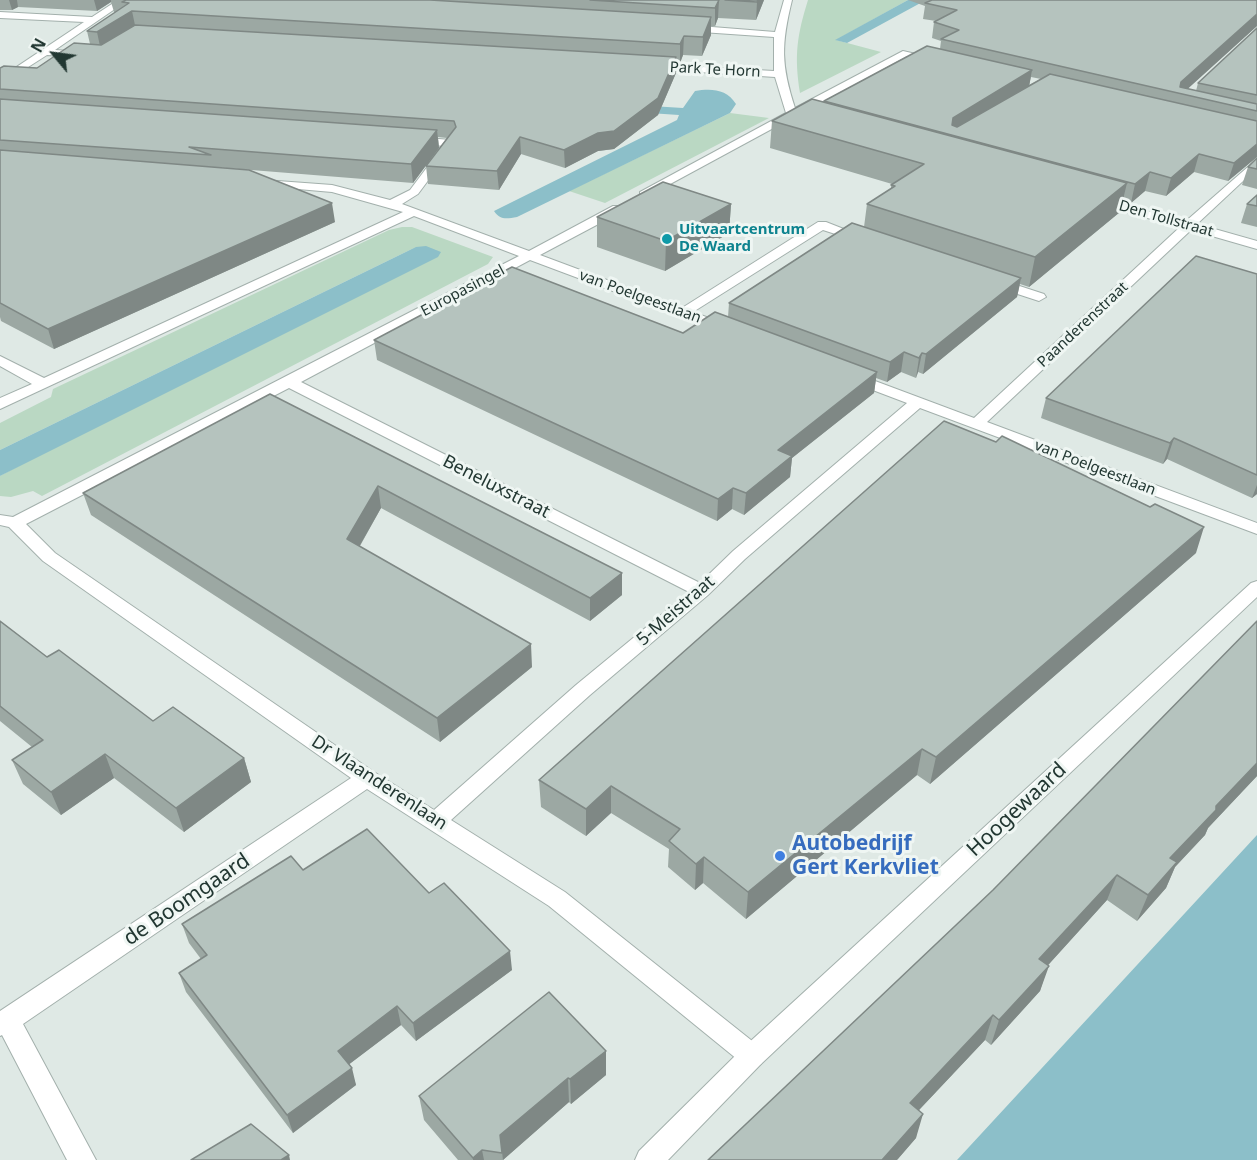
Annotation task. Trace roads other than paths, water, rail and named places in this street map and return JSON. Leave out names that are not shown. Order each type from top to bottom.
[{"type":"street","points":[[0,82],[124,0]]},
{"type":"street","points":[[788,0],[779,34],[779,74],[792,115],[814,121]]},
{"type":"street","points":[[0,15],[93,20]]},
{"type":"street","points":[[676,28],[779,34]]},
{"type":"street","points":[[46,52],[93,55]]},
{"type":"street","name":"Europasingel","points":[[8,521],[290,382],[530,256],[906,52],[952,63]]},
{"type":"street","name":"Park Te Horn","points":[[636,65],[779,74]]},
{"type":"street","points":[[392,204],[414,192],[451,143],[404,140]]},
{"type":"street","name":"Paanderenstraat","points":[[976,424],[1257,162]]},
{"type":"street","name":"van Poelgeestlaan","points":[[249,182],[332,189],[392,204],[739,334]]},
{"type":"street","name":"Den Tollstraat","points":[[1086,196],[1257,245]]},
{"type":"street","points":[[0,405],[42,383],[414,212]]},
{"type":"street","points":[[683,313],[822,225],[879,244]]},
{"type":"street","points":[[982,278],[1039,297]]},
{"type":"street","points":[[0,360],[42,383]]},
{"type":"street","name":"van Poelgeestlaan","points":[[840,372],[1257,529]]},
{"type":"street","name":"Beneluxstraat","points":[[290,382],[702,591]]},
{"type":"street","name":"5-Meistraat","points":[[436,821],[583,690],[702,591],[739,555],[918,402]]},
{"type":"street","name":"Dr Vlaanderenlaan","points":[[8,521],[49,557],[367,778],[557,899],[752,1056]]},
{"type":"street","name":"Hoogewaard","points":[[649,1160],[752,1056],[1257,587]]},
{"type":"street","name":"de Boomgaard","points":[[82,1160],[4,1023],[367,778]]},
{"type":"water","points":[[908,0],[926,0],[847,43],[835,40]]},
{"type":"water","points":[[59,69],[683,108],[695,91],[713,90],[728,95],[736,104],[730,113],[517,217],[506,218],[494,211],[677,120],[679,115],[49,73]]},
{"type":"water","points":[[426,246],[441,252],[438,257],[0,476],[0,450],[416,247]]},
{"type":"water","points":[[1257,835],[1257,1160],[957,1160]]},
{"type":"place","name":"Uitvaartcentrum De Waard","points":[[667,239]]},
{"type":"place","name":"Autobedrijf Gert Kerkvliet","points":[[780,856]]}]
